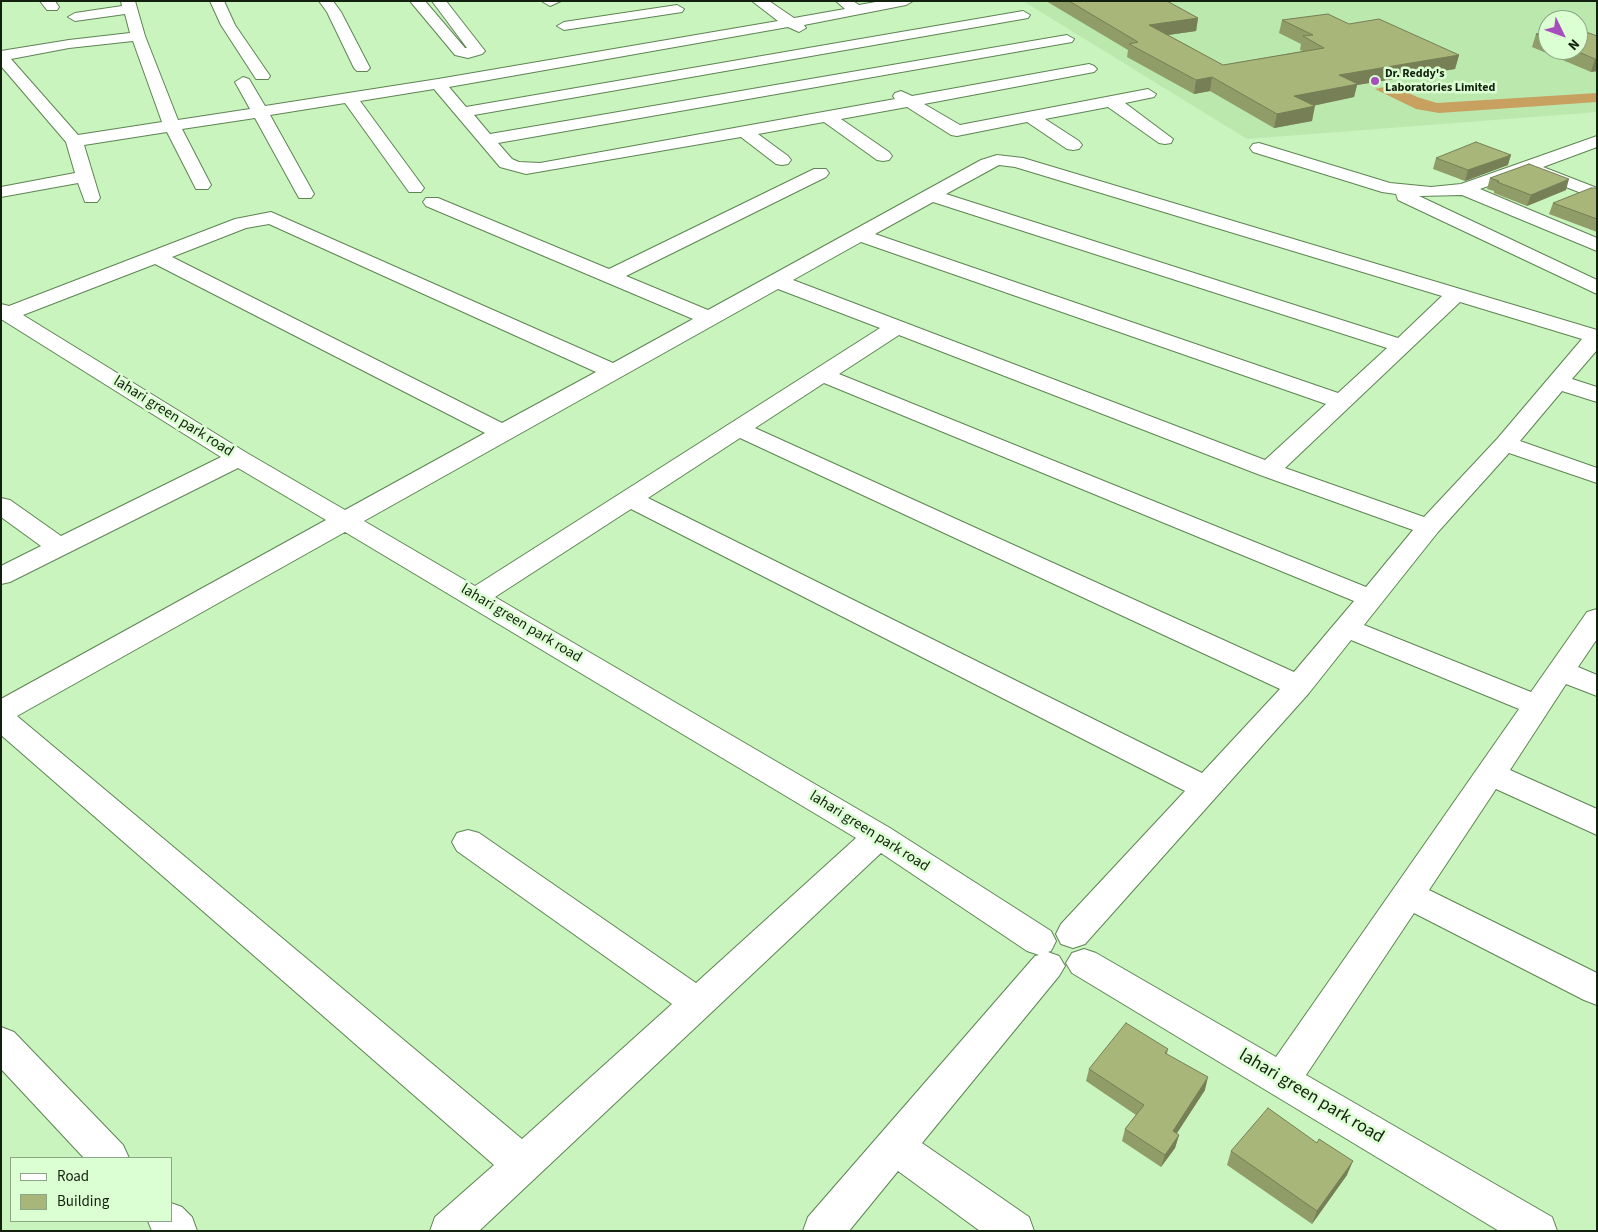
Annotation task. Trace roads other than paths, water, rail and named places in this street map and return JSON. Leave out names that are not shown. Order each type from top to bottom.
[{"type":"street","points":[[216,1],[228,25],[262,76]]},
{"type":"street","points":[[326,1],[334,12],[362,68]]},
{"type":"street","points":[[417,1],[460,52],[477,51],[439,1]]},
{"type":"street","points":[[759,1],[979,147]]},
{"type":"street","points":[[843,1],[856,10],[906,1]]},
{"type":"street","points":[[75,17],[129,5],[138,36],[172,126],[202,185]]},
{"type":"street","points":[[564,26],[672,5],[710,35]]},
{"type":"street","points":[[74,142],[438,84],[710,35],[855,13],[858,11],[856,10]]},
{"type":"street","points":[[465,112],[1023,14]]},
{"type":"street","points":[[1,56],[69,44],[138,36]]},
{"type":"street","points":[[488,140],[1067,39]]},
{"type":"street","points":[[1,56],[74,142],[91,198]]},
{"type":"street","points":[[438,84],[465,112],[506,163],[514,167],[526,169],[1088,69]]},
{"type":"street","points":[[243,82],[305,194]]},
{"type":"street","points":[[957,131],[1032,118],[1148,94]]},
{"type":"street","points":[[349,97],[415,188]]},
{"type":"street","points":[[1112,102],[1165,139]]},
{"type":"street","points":[[827,116],[883,156]]},
{"type":"street","points":[[1032,118],[1073,145]]},
{"type":"street","points":[[744,131],[782,160]]},
{"type":"street","points":[[1388,188],[1431,192],[1464,189],[1597,141]]},
{"type":"street","points":[[1259,148],[1388,188],[1597,288]]},
{"type":"street","points":[[1,712],[987,164],[1007,160],[1581,330],[1595,336],[1505,444],[1429,527],[1299,686],[1205,788],[1078,949],[1079,968],[1064,971],[1043,954],[895,1146],[823,1231]]},
{"type":"street","points":[[1525,166],[1592,192]]},
{"type":"street","points":[[610,276],[820,172]]},
{"type":"street","points":[[1,192],[84,177]]},
{"type":"street","points":[[1464,189],[1597,245]]},
{"type":"street","points":[[1525,215],[1556,202],[1592,192]]},
{"type":"street","points":[[931,195],[1402,346]]},
{"type":"street","points":[[432,202],[709,318]]},
{"type":"street","points":[[242,204],[613,371]]},
{"type":"street","points":[[4,312],[242,223],[271,218]]},
{"type":"street","points":[[1578,237],[1597,230]]},
{"type":"street","points":[[859,235],[1341,402]]},
{"type":"street","points":[[155,256],[503,433]]},
{"type":"street","points":[[776,281],[1269,470],[1429,527]]},
{"type":"street","points":[[1269,470],[1457,294]]},
{"type":"street","name":"lahari green park road","points":[[4,312],[239,458],[879,836],[1043,954]]},
{"type":"street","points":[[475,598],[897,327]]},
{"type":"street","points":[[823,375],[1372,599]]},
{"type":"street","points":[[1558,382],[1597,395]]},
{"type":"street","points":[[738,429],[1299,686]]},
{"type":"street","points":[[1505,444],[1597,476]]},
{"type":"street","points":[[1,576],[239,458]]},
{"type":"street","points":[[630,498],[1205,788]]},
{"type":"street","points":[[1,505],[59,547]]},
{"type":"street","points":[[1282,1079],[1597,618]]},
{"type":"street","points":[[1346,628],[1537,705]]},
{"type":"street","points":[[1560,671],[1597,686]]},
{"type":"street","points":[[1,718],[522,1164]]},
{"type":"street","points":[[1491,774],[1597,822]]},
{"type":"street","points":[[450,1231],[879,836]]},
{"type":"street","points":[[468,842],[698,1003]]},
{"type":"street","points":[[1408,895],[1597,990]]},
{"type":"street","name":"lahari green park road","points":[[1078,949],[1282,1079],[1537,1231]]},
{"type":"street","points":[[1,1043],[108,1157]]},
{"type":"street","points":[[895,1146],[1014,1231]]},
{"type":"place","name":"Dr. Reddy's Laboratories Limited","points":[[1375,81]]}]
